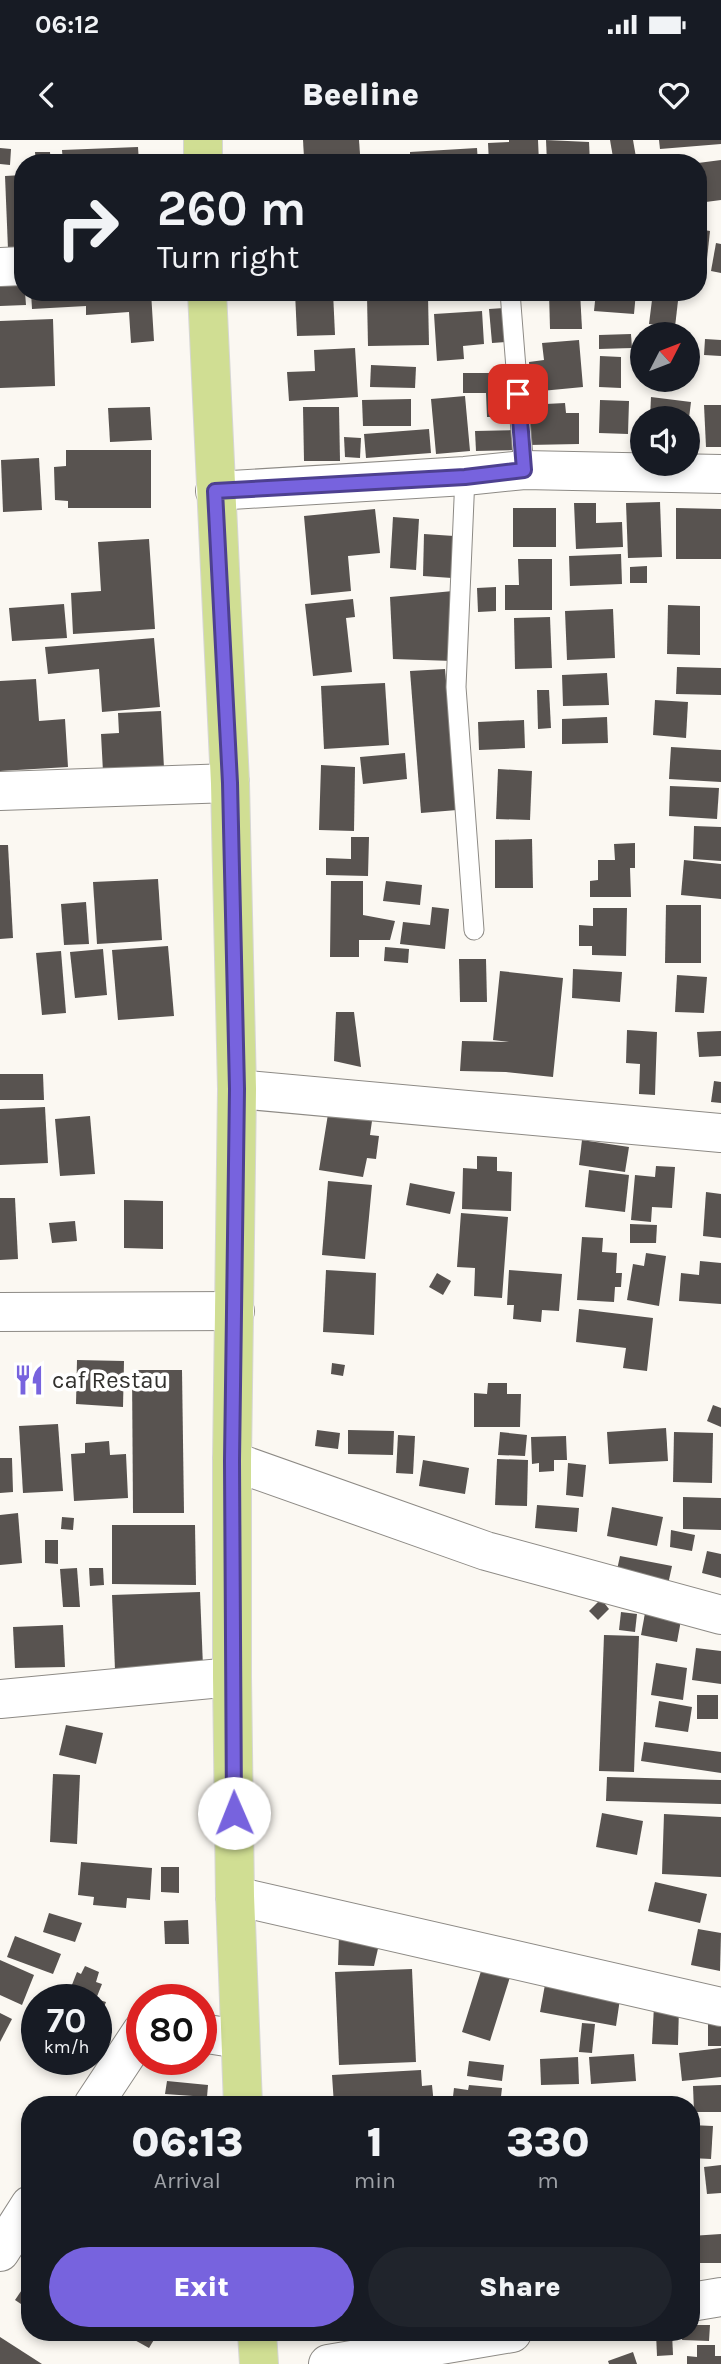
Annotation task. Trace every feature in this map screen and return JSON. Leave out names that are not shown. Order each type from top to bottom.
[{"type":"highway","points":[[207,301],[230,783],[237,1089],[232,1676],[235,1896],[242,2096]]},
{"type":"highway","points":[[258,2341],[259,2364]]},
{"type":"street","points":[[215,491],[465,477],[524,470],[721,474]]},
{"type":"street","points":[[0,791],[230,783]]},
{"type":"street","points":[[237,1089],[721,1133]]},
{"type":"street","points":[[0,1312],[235,1311]]},
{"type":"street","points":[[232,1461],[486,1551],[721,1615]]},
{"type":"street","points":[[0,1699],[232,1676]]},
{"type":"street","points":[[235,1896],[721,2007]]},
{"type":"street","points":[[217,2036],[239,2039]]},
{"type":"street","points":[[99,2096],[126,2055]]},
{"type":"street","points":[[0,2252],[21,2219]]},
{"type":"street","points":[[700,2300],[721,2297]]},
{"type":"street","points":[[328,2364],[465,2341]]},
{"type":"lane","points":[[511,301],[524,470]]},
{"type":"lane","points":[[465,477],[456,687],[474,930]]},
{"type":"building","points":[[303,140],[359,140],[360,154],[304,154]]},
{"type":"building","points":[[538,140],[539,154],[489,154],[488,143]]},
{"type":"building","points":[[546,140],[589,142],[590,154],[547,154]]},
{"type":"building","points":[[610,140],[633,140],[635,154],[612,154]]},
{"type":"building","points":[[659,140],[721,140],[721,144],[660,149]]},
{"type":"building","points":[[138,147],[138,154],[62,154],[62,150]]},
{"type":"building","points":[[0,148],[11,149],[10,165],[0,164]]},
{"type":"building","points":[[477,148],[477,154],[410,154]]},
{"type":"building","points":[[721,160],[721,200],[707,202],[707,162]]},
{"type":"building","points":[[5,176],[14,176],[14,249],[8,249]]},
{"type":"building","points":[[707,230],[710,231],[707,259]]},
{"type":"building","points":[[716,243],[721,244],[721,273],[711,271]]},
{"type":"building","points":[[14,277],[14,301],[26,301],[26,305],[0,306],[0,278]]},
{"type":"building","points":[[32,301],[152,301],[154,341],[131,343],[129,312],[86,315],[86,306],[32,309]]},
{"type":"building","points":[[295,301],[333,301],[335,335],[297,336]]},
{"type":"building","points":[[367,301],[428,301],[429,345],[368,346]]},
{"type":"building","points":[[549,301],[580,301],[582,329],[550,329]]},
{"type":"building","points":[[595,301],[635,301],[634,314],[594,311]]},
{"type":"building","points":[[652,301],[678,301],[676,322],[649,322]]},
{"type":"building","points":[[504,308],[506,342],[492,343],[489,309]]},
{"type":"building","points":[[482,311],[484,344],[463,346],[464,359],[437,361],[434,314]]},
{"type":"building","points":[[53,319],[55,386],[0,388],[0,321]]},
{"type":"building","points":[[630,334],[630,348],[599,349],[599,335]]},
{"type":"building","points":[[705,339],[721,340],[721,356],[704,355]]},
{"type":"building","points":[[579,340],[583,387],[531,392],[529,362],[544,360],[542,343]]},
{"type":"building","points":[[355,348],[358,397],[289,401],[287,372],[315,371],[314,350]]},
{"type":"building","points":[[600,356],[621,357],[621,388],[599,387]]},
{"type":"building","points":[[371,365],[416,367],[415,388],[370,387]]},
{"type":"building","points":[[463,373],[508,373],[508,417],[487,417],[486,393],[463,393]]},
{"type":"building","points":[[465,396],[470,451],[436,454],[431,399]]},
{"type":"building","points":[[651,397],[691,402],[690,406],[651,406]]},
{"type":"building","points":[[411,399],[411,426],[363,426],[362,400]]},
{"type":"building","points":[[600,400],[629,401],[628,434],[599,433]]},
{"type":"building","points":[[565,403],[566,413],[579,413],[579,444],[528,445],[526,405]]},
{"type":"building","points":[[704,405],[721,405],[721,447],[706,447]]},
{"type":"building","points":[[150,407],[152,440],[110,442],[108,408]]},
{"type":"building","points":[[303,407],[339,407],[340,461],[304,461]]},
{"type":"building","points":[[429,429],[431,453],[366,458],[364,434]]},
{"type":"building","points":[[515,430],[515,450],[476,451],[475,431]]},
{"type":"building","points":[[344,437],[361,438],[360,458],[345,457]]},
{"type":"building","points":[[66,450],[151,450],[151,508],[68,508],[68,501],[55,500],[54,467],[66,466]]},
{"type":"building","points":[[39,458],[42,510],[3,512],[1,460]]},
{"type":"building","points":[[660,502],[662,557],[628,558],[626,503]]},
{"type":"building","points":[[574,503],[596,503],[596,523],[622,522],[623,547],[576,549]]},
{"type":"building","points":[[513,508],[556,508],[556,547],[513,547]]},
{"type":"building","points":[[676,508],[721,509],[721,559],[676,559]]},
{"type":"building","points":[[375,509],[380,553],[348,556],[351,591],[311,595],[304,516]]},
{"type":"building","points":[[393,517],[419,519],[416,570],[390,568]]},
{"type":"building","points":[[424,534],[454,536],[452,578],[423,576]]},
{"type":"building","points":[[149,539],[155,629],[73,634],[71,593],[101,591],[98,542]]},
{"type":"building","points":[[621,554],[622,584],[570,586],[569,556]]},
{"type":"building","points":[[518,559],[552,559],[552,610],[505,610],[505,585],[519,585]]},
{"type":"building","points":[[647,566],[647,583],[630,583],[630,567]]},
{"type":"building","points":[[496,587],[496,611],[478,612],[477,588]]},
{"type":"building","points":[[453,591],[453,661],[393,659],[390,597]]},
{"type":"building","points":[[353,599],[355,617],[346,618],[352,672],[313,676],[305,604]]},
{"type":"building","points":[[64,604],[67,638],[12,641],[9,608]]},
{"type":"building","points":[[668,605],[700,606],[700,655],[667,654]]},
{"type":"building","points":[[613,609],[615,658],[567,660],[565,611]]},
{"type":"building","points":[[550,617],[552,668],[515,669],[514,618]]},
{"type":"building","points":[[154,638],[160,707],[102,712],[99,669],[48,674],[45,647]]},
{"type":"building","points":[[677,667],[721,668],[721,695],[676,694]]},
{"type":"building","points":[[445,669],[457,810],[421,813],[410,671]]},
{"type":"building","points":[[607,673],[609,705],[563,706],[562,675]]},
{"type":"building","points":[[36,679],[39,721],[65,719],[68,767],[0,771],[0,681]]},
{"type":"building","points":[[385,683],[389,745],[324,749],[321,686]]},
{"type":"building","points":[[537,690],[549,690],[551,728],[538,729]]},
{"type":"building","points":[[655,700],[688,702],[686,738],[653,735]]},
{"type":"building","points":[[161,711],[164,768],[103,772],[101,734],[119,733],[118,713]]},
{"type":"building","points":[[607,717],[608,743],[562,744],[562,719]]},
{"type":"building","points":[[524,720],[525,748],[479,750],[478,722]]},
{"type":"building","points":[[671,747],[721,750],[721,782],[669,779]]},
{"type":"building","points":[[405,753],[407,779],[363,784],[360,757]]},
{"type":"building","points":[[321,765],[355,767],[354,831],[319,830]]},
{"type":"building","points":[[498,769],[532,771],[530,820],[496,819]]},
{"type":"building","points":[[670,786],[719,788],[717,819],[669,816]]},
{"type":"building","points":[[694,826],[721,827],[721,861],[693,859]]},
{"type":"building","points":[[351,837],[369,837],[368,876],[326,875],[326,858],[351,859]]},
{"type":"building","points":[[532,839],[533,888],[495,888],[495,840]]},
{"type":"building","points":[[635,843],[635,868],[630,868],[631,897],[590,897],[590,881],[598,880],[598,860],[615,860],[614,844]]},
{"type":"building","points":[[0,845],[8,845],[13,938],[0,939]]},
{"type":"building","points":[[684,860],[721,864],[721,899],[681,895]]},
{"type":"building","points":[[158,879],[162,940],[97,944],[93,882]]},
{"type":"building","points":[[331,881],[363,881],[363,915],[395,921],[390,940],[359,940],[359,957],[330,957]]},
{"type":"building","points":[[386,881],[422,885],[420,905],[383,901]]},
{"type":"building","points":[[86,902],[89,944],[64,945],[61,904]]},
{"type":"building","points":[[666,905],[701,905],[701,963],[665,963]]},
{"type":"building","points":[[432,907],[449,909],[445,949],[400,944],[403,922],[430,925]]},
{"type":"building","points":[[593,908],[627,908],[626,956],[592,955],[592,946],[579,946],[579,925],[593,926]]},
{"type":"building","points":[[168,946],[174,1016],[118,1020],[112,950]]},
{"type":"building","points":[[385,947],[409,949],[408,963],[384,961]]},
{"type":"building","points":[[103,949],[107,995],[75,998],[70,952]]},
{"type":"building","points":[[61,951],[66,1013],[42,1015],[36,953]]},
{"type":"building","points":[[459,959],[486,959],[487,1002],[460,1002]]},
{"type":"building","points":[[573,969],[622,972],[620,1002],[572,998]]},
{"type":"building","points":[[500,971],[563,978],[553,1077],[460,1071],[462,1041],[509,1042],[493,1040]]},
{"type":"building","points":[[677,975],[707,977],[704,1013],[675,1012]]},
{"type":"building","points":[[336,1012],[354,1012],[361,1067],[334,1061]]},
{"type":"building","points":[[627,1030],[657,1032],[655,1095],[639,1094],[640,1064],[626,1063]]},
{"type":"building","points":[[721,1031],[721,1056],[699,1057],[697,1032]]},
{"type":"building","points":[[0,1074],[43,1074],[44,1100],[0,1100]]},
{"type":"building","points":[[714,1081],[721,1082],[721,1103],[711,1102]]},
{"type":"building","points":[[45,1107],[48,1163],[0,1165],[0,1109]]},
{"type":"building","points":[[328,1114],[372,1121],[370,1135],[379,1136],[376,1159],[367,1158],[363,1177],[319,1170]]},
{"type":"building","points":[[90,1116],[95,1174],[60,1176],[55,1119]]},
{"type":"building","points":[[582,1140],[629,1147],[625,1172],[579,1165]]},
{"type":"building","points":[[477,1156],[497,1157],[497,1171],[512,1172],[511,1211],[462,1209],[463,1168],[477,1169]]},
{"type":"building","points":[[656,1166],[675,1167],[672,1208],[652,1207],[651,1222],[631,1220],[635,1175],[655,1177]]},
{"type":"building","points":[[589,1170],[629,1175],[625,1212],[585,1207]]},
{"type":"building","points":[[328,1181],[372,1185],[365,1259],[322,1255]]},
{"type":"building","points":[[410,1183],[455,1192],[450,1214],[406,1205]]},
{"type":"building","points":[[706,1192],[721,1194],[721,1238],[703,1236]]},
{"type":"building","points":[[0,1198],[15,1198],[18,1259],[0,1260]]},
{"type":"building","points":[[124,1200],[163,1201],[163,1249],[124,1248]]},
{"type":"building","points":[[461,1213],[508,1217],[502,1298],[474,1296],[475,1268],[457,1267]]},
{"type":"building","points":[[75,1221],[77,1241],[52,1243],[49,1223]]},
{"type":"building","points":[[630,1224],[657,1225],[656,1243],[630,1243]]},
{"type":"building","points":[[582,1237],[603,1238],[602,1252],[617,1253],[616,1273],[622,1273],[621,1287],[615,1287],[614,1302],[577,1300]]},
{"type":"building","points":[[646,1253],[666,1256],[659,1306],[627,1300],[633,1264],[644,1266]]},
{"type":"building","points":[[700,1261],[721,1263],[721,1304],[679,1301],[681,1273],[699,1275]]},
{"type":"building","points":[[326,1270],[376,1273],[374,1335],[323,1332]]},
{"type":"building","points":[[509,1270],[562,1274],[559,1311],[542,1310],[541,1322],[513,1319],[514,1305],[507,1305]]},
{"type":"building","points":[[437,1273],[451,1281],[443,1295],[429,1287]]},
{"type":"building","points":[[579,1309],[653,1318],[647,1371],[623,1368],[626,1348],[576,1342]]},
{"type":"building","points":[[77,1360],[124,1361],[123,1407],[76,1404]]},
{"type":"building","points":[[332,1363],[345,1365],[343,1376],[331,1374]]},
{"type":"building","points":[[132,1370],[182,1370],[184,1513],[133,1513]]},
{"type":"building","points":[[488,1383],[507,1383],[507,1394],[521,1394],[520,1427],[474,1427],[474,1393],[487,1394]]},
{"type":"building","points":[[713,1405],[721,1408],[721,1427],[707,1421]]},
{"type":"building","points":[[58,1424],[63,1491],[23,1493],[19,1426]]},
{"type":"building","points":[[666,1428],[668,1461],[609,1464],[607,1432]]},
{"type":"building","points":[[317,1430],[340,1433],[338,1449],[315,1446]]},
{"type":"building","points":[[348,1430],[394,1431],[393,1455],[348,1454]]},
{"type":"building","points":[[500,1432],[527,1435],[525,1456],[498,1455]]},
{"type":"building","points":[[674,1432],[713,1433],[712,1483],[673,1482]]},
{"type":"building","points":[[398,1435],[415,1436],[413,1474],[396,1473]]},
{"type":"building","points":[[566,1436],[567,1460],[554,1460],[554,1471],[539,1472],[539,1463],[532,1464],[531,1437]]},
{"type":"building","points":[[109,1441],[110,1455],[126,1454],[128,1498],[74,1501],[71,1454],[85,1453],[85,1443]]},
{"type":"building","points":[[0,1458],[12,1458],[13,1492],[0,1493]]},
{"type":"building","points":[[497,1459],[528,1460],[527,1506],[495,1505]]},
{"type":"building","points":[[423,1460],[469,1468],[465,1494],[419,1486]]},
{"type":"building","points":[[568,1463],[586,1465],[583,1497],[566,1495]]},
{"type":"building","points":[[683,1497],[721,1498],[721,1530],[683,1529]]},
{"type":"building","points":[[537,1505],[579,1508],[577,1532],[535,1528]]},
{"type":"building","points":[[612,1507],[663,1517],[657,1546],[607,1536]]},
{"type":"building","points":[[18,1513],[22,1563],[0,1565],[0,1515]]},
{"type":"building","points":[[62,1517],[74,1518],[73,1530],[61,1529]]},
{"type":"building","points":[[112,1525],[195,1525],[196,1585],[112,1584]]},
{"type":"building","points":[[671,1530],[695,1535],[692,1551],[670,1547]]},
{"type":"building","points":[[45,1540],[58,1540],[58,1564],[45,1563]]},
{"type":"building","points":[[707,1551],[721,1554],[721,1578],[702,1573]]},
{"type":"building","points":[[620,1556],[672,1566],[667,1589],[615,1579]]},
{"type":"building","points":[[77,1568],[80,1607],[63,1607],[60,1569]]},
{"type":"building","points":[[89,1568],[103,1568],[104,1585],[90,1586]]},
{"type":"building","points":[[200,1592],[203,1667],[115,1670],[112,1595]]},
{"type":"building","points":[[601,1599],[609,1609],[598,1620],[589,1611]]},
{"type":"building","points":[[621,1612],[637,1614],[635,1632],[619,1630]]},
{"type":"building","points":[[645,1613],[681,1620],[677,1642],[641,1635]]},
{"type":"building","points":[[63,1625],[65,1667],[15,1668],[13,1627]]},
{"type":"building","points":[[604,1635],[639,1636],[634,1772],[599,1771]]},
{"type":"building","points":[[696,1648],[721,1651],[721,1684],[692,1680]]},
{"type":"building","points":[[656,1663],[687,1668],[683,1700],[651,1695]]},
{"type":"building","points":[[697,1695],[718,1695],[718,1719],[697,1719]]},
{"type":"building","points":[[659,1701],[692,1707],[688,1732],[655,1727]]},
{"type":"building","points":[[66,1725],[103,1733],[96,1764],[59,1755]]},
{"type":"building","points":[[644,1742],[721,1752],[721,1773],[641,1761]]},
{"type":"building","points":[[53,1774],[80,1775],[77,1844],[50,1842]]},
{"type":"building","points":[[607,1777],[721,1780],[721,1804],[606,1801]]},
{"type":"building","points":[[602,1813],[643,1821],[637,1855],[596,1847]]},
{"type":"building","points":[[664,1814],[721,1817],[721,1877],[662,1874]]},
{"type":"building","points":[[81,1862],[152,1868],[150,1900],[127,1898],[126,1908],[93,1905],[94,1897],[78,1895]]},
{"type":"building","points":[[161,1867],[179,1867],[179,1893],[161,1892]]},
{"type":"building","points":[[655,1882],[707,1894],[700,1923],[648,1911]]},
{"type":"building","points":[[49,1913],[82,1923],[75,1942],[43,1932]]},
{"type":"building","points":[[188,1920],[189,1944],[165,1944],[164,1921]]},
{"type":"building","points":[[698,1929],[721,1933],[720,1971],[691,1965]]},
{"type":"building","points":[[339,1934],[379,1944],[374,1966],[338,1965]]},
{"type":"building","points":[[15,1936],[61,1954],[53,1974],[7,1957]]},
{"type":"building","points":[[0,1960],[34,1975],[30,1984],[21,1984],[21,2005],[0,1995]]},
{"type":"building","points":[[85,1966],[99,1972],[96,1982],[102,1984],[72,1984],[77,1972],[81,1974]]},
{"type":"building","points":[[482,1968],[510,1977],[490,2041],[462,2032]]},
{"type":"building","points":[[412,1969],[416,2062],[339,2065],[335,1972]]},
{"type":"building","points":[[546,1979],[621,1992],[616,2026],[540,2012]]},
{"type":"building","points":[[654,2006],[679,2007],[678,2045],[652,2044]]},
{"type":"building","points":[[0,2013],[12,2019],[0,2042]]},
{"type":"building","points":[[708,2018],[721,2018],[721,2046],[708,2046]]},
{"type":"building","points":[[582,2023],[595,2024],[592,2053],[579,2052]]},
{"type":"building","points":[[721,2048],[721,2077],[682,2081],[679,2053]]},
{"type":"building","points":[[634,2054],[636,2081],[591,2084],[589,2057]]},
{"type":"building","points":[[578,2057],[579,2084],[541,2085],[540,2059]]},
{"type":"building","points":[[469,2061],[504,2065],[502,2081],[467,2076]]},
{"type":"building","points":[[421,2070],[422,2086],[432,2085],[433,2096],[333,2096],[332,2075]]},
{"type":"building","points":[[167,2081],[208,2085],[207,2096],[165,2094]]},
{"type":"building","points":[[469,2085],[502,2088],[501,2096],[453,2096],[454,2088],[468,2090]]},
{"type":"building","points":[[721,2085],[721,2112],[700,2112],[700,2096],[693,2096],[693,2086]]},
{"type":"building","points":[[700,2125],[713,2126],[711,2159],[700,2158]]},
{"type":"building","points":[[721,2165],[721,2193],[707,2194],[704,2167]]},
{"type":"building","points":[[721,2234],[721,2263],[700,2263],[700,2235]]},
{"type":"building","points":[[21,2291],[21,2304],[15,2300]]},
{"type":"building","points":[[700,2325],[710,2325],[709,2341],[700,2341]]},
{"type":"building","points":[[0,2337],[42,2364],[0,2364]]},
{"type":"building","points":[[136,2341],[153,2341],[149,2348]]},
{"type":"building","points":[[656,2341],[672,2341],[673,2355],[657,2356]]},
{"type":"building","points":[[697,2345],[715,2345],[715,2356],[721,2356],[721,2364],[687,2364],[687,2356],[697,2357]]},
{"type":"building","points":[[633,2352],[637,2364],[609,2364],[608,2361]]},
{"type":"place","name":"caf Restau","points":[[29,1380]]},
{"type":"route","points":[[234,1813],[232,1461],[237,1089],[230,783],[215,491],[465,477],[524,470],[518,394]]}]
